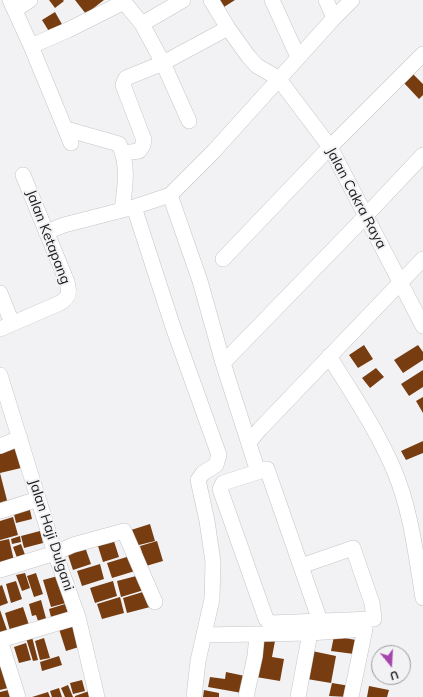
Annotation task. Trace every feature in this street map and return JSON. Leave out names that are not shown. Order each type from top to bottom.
[{"type":"street","points":[[30,0],[13,5],[69,136],[119,144],[123,153],[128,208],[219,455],[216,465],[203,473],[198,480],[208,521],[214,562],[212,599],[198,661],[194,697]]},
{"type":"street","points":[[142,24],[183,0]]},
{"type":"street","points":[[211,0],[228,28],[248,56],[257,66],[278,78]]},
{"type":"street","points":[[272,0],[298,57]]},
{"type":"street","points":[[46,232],[170,195],[214,151],[298,57],[329,8],[352,0]]},
{"type":"street","points":[[31,46],[68,30],[125,1],[142,24],[164,63],[189,121]]},
{"type":"street","points":[[123,153],[139,151],[144,140],[123,85],[126,78],[164,63],[228,28]]},
{"type":"street","points":[[223,259],[330,147],[423,54]]},
{"type":"street","name":"Jalan Cakra Raya","points":[[278,78],[330,147],[423,326]]},
{"type":"street","points":[[223,363],[423,155]]},
{"type":"street","name":"Jalan Ketapang","points":[[6,326],[60,303],[68,297],[67,282],[23,175]]},
{"type":"street","points":[[170,195],[200,281],[223,363],[258,472]]},
{"type":"street","points":[[249,442],[329,356],[423,259]]},
{"type":"street","points":[[0,293],[6,326]]},
{"type":"street","points":[[329,356],[372,425],[395,471],[404,499],[411,530],[423,598]]},
{"type":"street","name":"Jalan Haji Dulgani","points":[[0,375],[3,400],[20,438],[55,553],[78,617],[97,697]]},
{"type":"street","points":[[0,446],[20,438]]},
{"type":"street","points":[[301,566],[353,548],[372,603],[374,619],[270,623],[266,620],[220,489],[223,483],[267,469],[320,621]]},
{"type":"street","points":[[0,511],[38,498]]},
{"type":"street","points":[[0,570],[55,553],[73,545],[124,531],[155,602]]},
{"type":"street","points":[[18,697],[0,640],[78,617]]},
{"type":"street","points":[[204,635],[257,635],[365,629],[351,697]]},
{"type":"street","points":[[298,697],[310,633]]},
{"type":"street","points":[[246,697],[257,635]]},
{"type":"building","points":[[49,0],[63,0],[64,1],[55,8]]},
{"type":"building","points":[[75,0],[104,0],[86,14]]},
{"type":"building","points":[[219,0],[235,0],[224,7]]},
{"type":"building","points":[[55,12],[63,26],[50,33],[42,20]]},
{"type":"building","points":[[413,74],[423,84],[423,95],[419,99],[404,83]]},
{"type":"building","points":[[364,345],[373,359],[358,368],[349,355]]},
{"type":"building","points":[[418,345],[423,352],[423,360],[403,373],[394,360]]},
{"type":"building","points":[[376,368],[384,377],[370,388],[362,378]]},
{"type":"building","points":[[423,370],[423,387],[409,396],[401,384]]},
{"type":"building","points":[[423,397],[423,413],[416,401]]},
{"type":"building","points":[[423,441],[423,453],[406,460],[401,451]]},
{"type":"building","points":[[16,446],[21,468],[0,473],[0,450]]},
{"type":"building","points":[[0,473],[9,508],[0,511]]},
{"type":"building","points":[[29,506],[32,519],[16,523],[13,510]]},
{"type":"building","points":[[13,517],[18,535],[0,540],[0,521]]},
{"type":"building","points":[[150,524],[155,541],[135,546],[131,530]]},
{"type":"building","points":[[40,531],[43,543],[24,548],[21,536]]},
{"type":"building","points":[[20,536],[21,542],[12,544],[11,539]]},
{"type":"building","points":[[113,538],[119,557],[103,562],[97,543]]},
{"type":"building","points":[[9,539],[15,565],[0,568],[0,541]]},
{"type":"building","points":[[157,541],[163,561],[146,566],[140,546]]},
{"type":"building","points":[[21,544],[27,560],[19,563],[13,547]]},
{"type":"building","points":[[85,547],[91,564],[73,570],[67,552]]},
{"type":"building","points":[[130,556],[135,571],[112,578],[107,563]]},
{"type":"building","points":[[100,564],[104,579],[82,586],[77,571]]},
{"type":"building","points":[[25,573],[30,588],[22,591],[16,575]]},
{"type":"building","points":[[36,573],[43,594],[34,597],[27,576]]},
{"type":"building","points":[[140,575],[144,590],[121,597],[117,581]]},
{"type":"building","points":[[58,576],[66,603],[51,607],[43,580]]},
{"type":"building","points":[[16,581],[22,599],[11,603],[6,584]]},
{"type":"building","points":[[113,581],[117,596],[95,603],[90,588]]},
{"type":"building","points":[[2,585],[8,603],[0,606],[0,586]]},
{"type":"building","points":[[146,591],[150,607],[127,613],[123,598]]},
{"type":"building","points":[[120,597],[124,613],[102,619],[97,604]]},
{"type":"building","points":[[41,600],[47,622],[39,624],[36,615],[32,616],[29,604]]},
{"type":"building","points":[[65,604],[69,616],[52,621],[49,609]]},
{"type":"building","points":[[23,607],[30,628],[11,634],[5,613]]},
{"type":"building","points":[[0,610],[8,633],[0,635]]},
{"type":"building","points":[[75,624],[82,646],[66,651],[59,629]]},
{"type":"building","points":[[334,636],[356,640],[354,654],[331,651]]},
{"type":"building","points":[[32,637],[38,660],[33,661],[26,638]]},
{"type":"building","points":[[44,638],[50,658],[40,660],[35,641]]},
{"type":"building","points":[[263,639],[275,641],[272,657],[284,659],[280,681],[256,677]]},
{"type":"building","points":[[26,643],[31,660],[19,663],[14,647]]},
{"type":"building","points":[[312,651],[336,656],[331,683],[307,679]]},
{"type":"building","points":[[59,656],[62,665],[42,671],[40,662]]},
{"type":"building","points":[[0,662],[8,688],[0,690]]},
{"type":"building","points":[[226,672],[245,676],[242,693],[208,687],[210,677],[225,679]]},
{"type":"building","points":[[82,680],[85,691],[73,694],[70,683]]},
{"type":"building","points":[[332,683],[350,686],[348,697],[329,696]]},
{"type":"building","points":[[68,685],[73,697],[65,697],[61,688]]},
{"type":"building","points":[[369,686],[389,690],[387,697],[367,697]]},
{"type":"building","points":[[59,688],[62,697],[52,697],[50,691]]},
{"type":"building","points":[[8,690],[11,697],[0,697],[0,692]]},
{"type":"building","points":[[204,690],[219,693],[219,697],[203,697]]},
{"type":"building","points":[[89,691],[91,697],[75,697],[75,696]]},
{"type":"building","points":[[48,692],[50,697],[32,697]]}]
